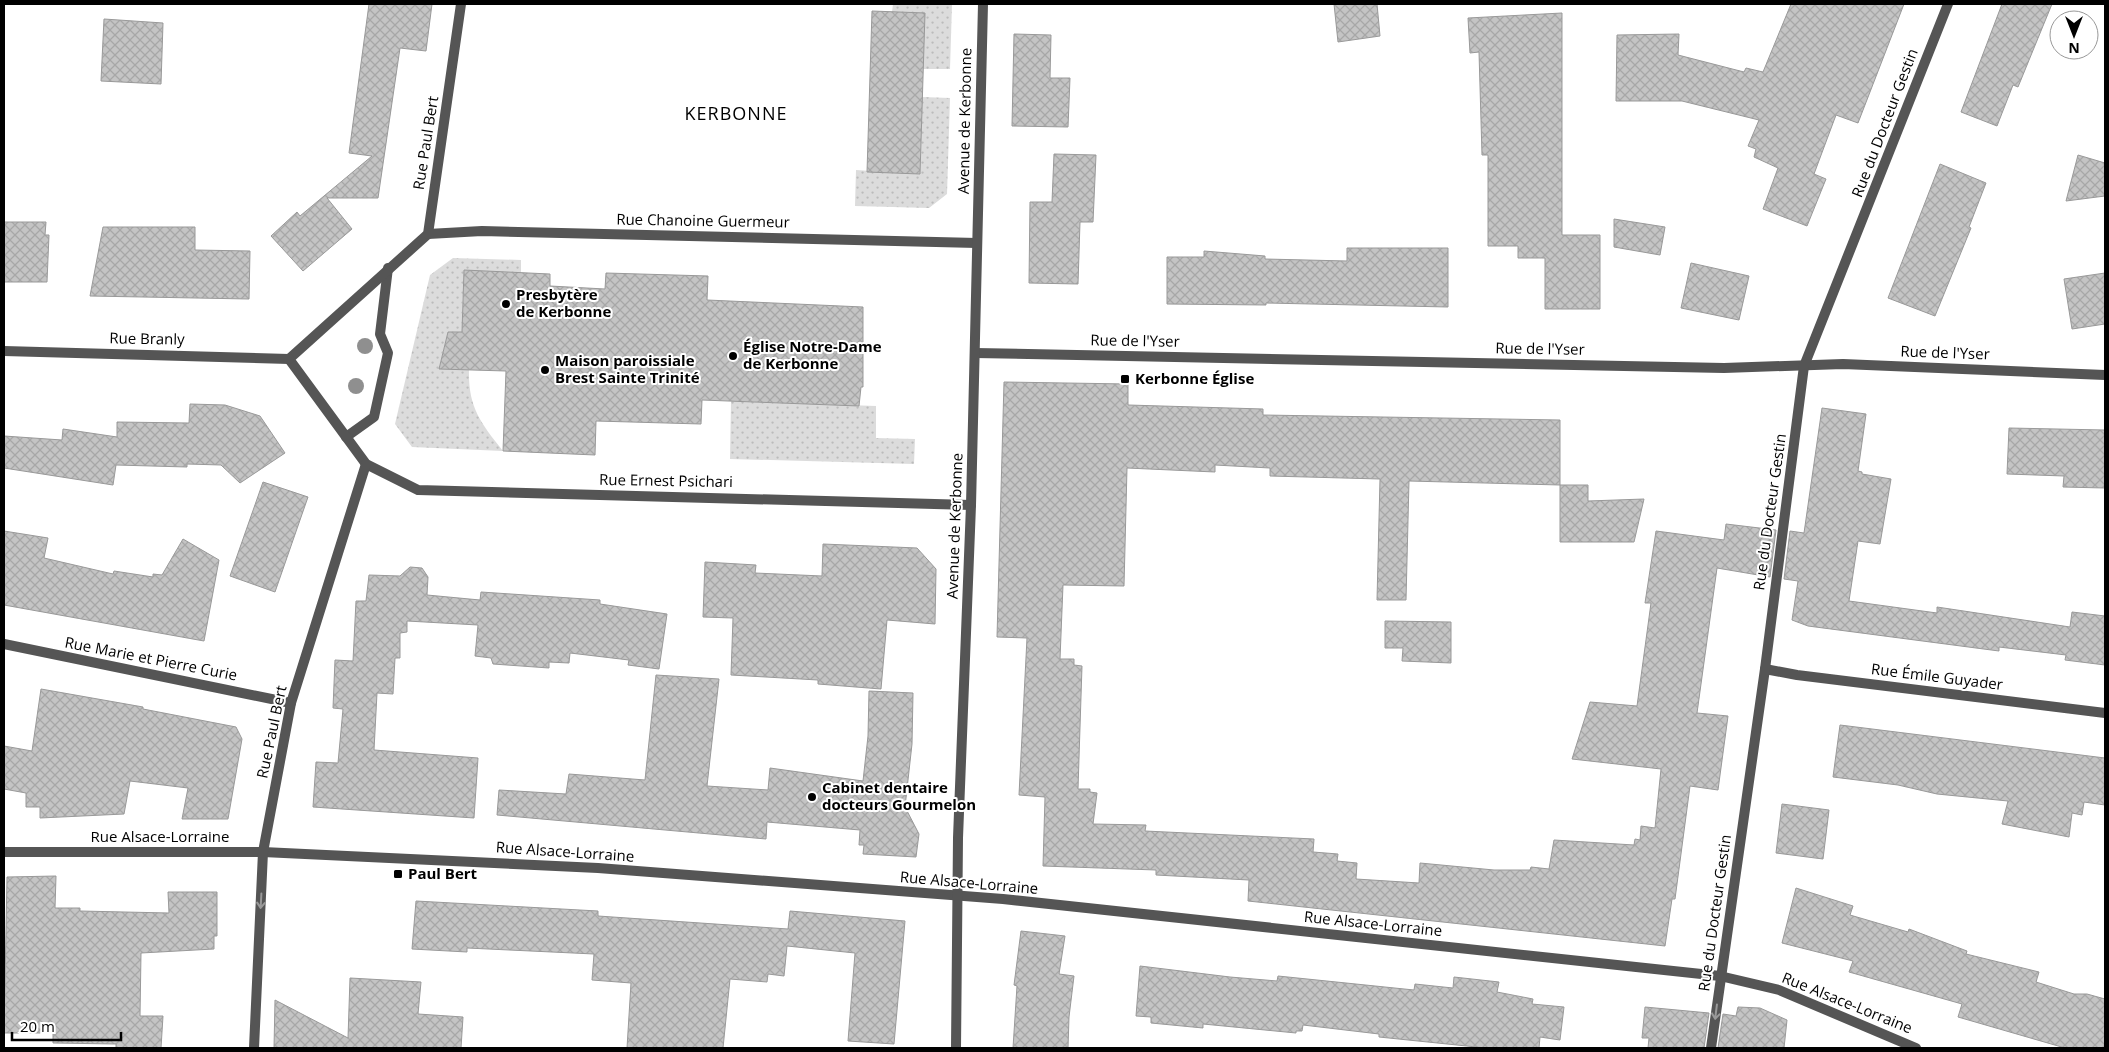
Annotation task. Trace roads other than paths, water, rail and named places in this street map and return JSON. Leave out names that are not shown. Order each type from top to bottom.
[{"type":"street","name":"Rue Paul Bert","points":[[428,234],[461,4]]},
{"type":"street","name":"Avenue de Kerbonne","points":[[956,1048],[958,897],[971,505],[983,4]]},
{"type":"street","name":"Rue du Docteur Gestin","points":[[1711,1048],[1765,670],[1804,366],[1948,4]]},
{"type":"street","name":"Rue Chanoine Guermeur","points":[[428,234],[482,231],[977,243]]},
{"type":"street","points":[[366,464],[288,359],[428,234]]},
{"type":"street","points":[[346,437],[374,417],[388,354],[380,334],[388,268]]},
{"type":"street","name":"Rue Branly","points":[[4,350],[288,359]]},
{"type":"street","name":"Rue de l'Yser","points":[[974,353],[1724,368],[1843,364],[2105,375]]},
{"type":"street","name":"Rue Paul Bert","points":[[254,1048],[263,852],[291,703],[366,464]]},
{"type":"street","name":"Rue Ernest Psichari","points":[[366,464],[418,490],[971,505]]},
{"type":"street","name":"Rue Marie et Pierre Curie","points":[[4,644],[291,703]]},
{"type":"street","name":"Rue Émile Guyader","points":[[1765,670],[1797,676],[2105,713]]},
{"type":"street","name":"Rue Alsace-Lorraine","points":[[4,852],[263,852],[588,868],[1003,899],[1720,976],[1779,990],[1916,1048]]},
{"type":"place","name":"Presbytère de Kerbonne","points":[[506,304]]},
{"type":"place","name":"Église Notre-Dame de Kerbonne","points":[[733,356]]},
{"type":"place","name":"Maison paroissiale Brest Sainte Trinité","points":[[545,370]]},
{"type":"place","name":"Kerbonne Église","points":[[1125,379]]},
{"type":"place","name":"Cabinet dentaire docteurs Gourmelon","points":[[812,797]]},
{"type":"place","name":"Paul Bert","points":[[398,874]]},
{"type":"district","name":"KERBONNE","points":[[736,114]]}]
